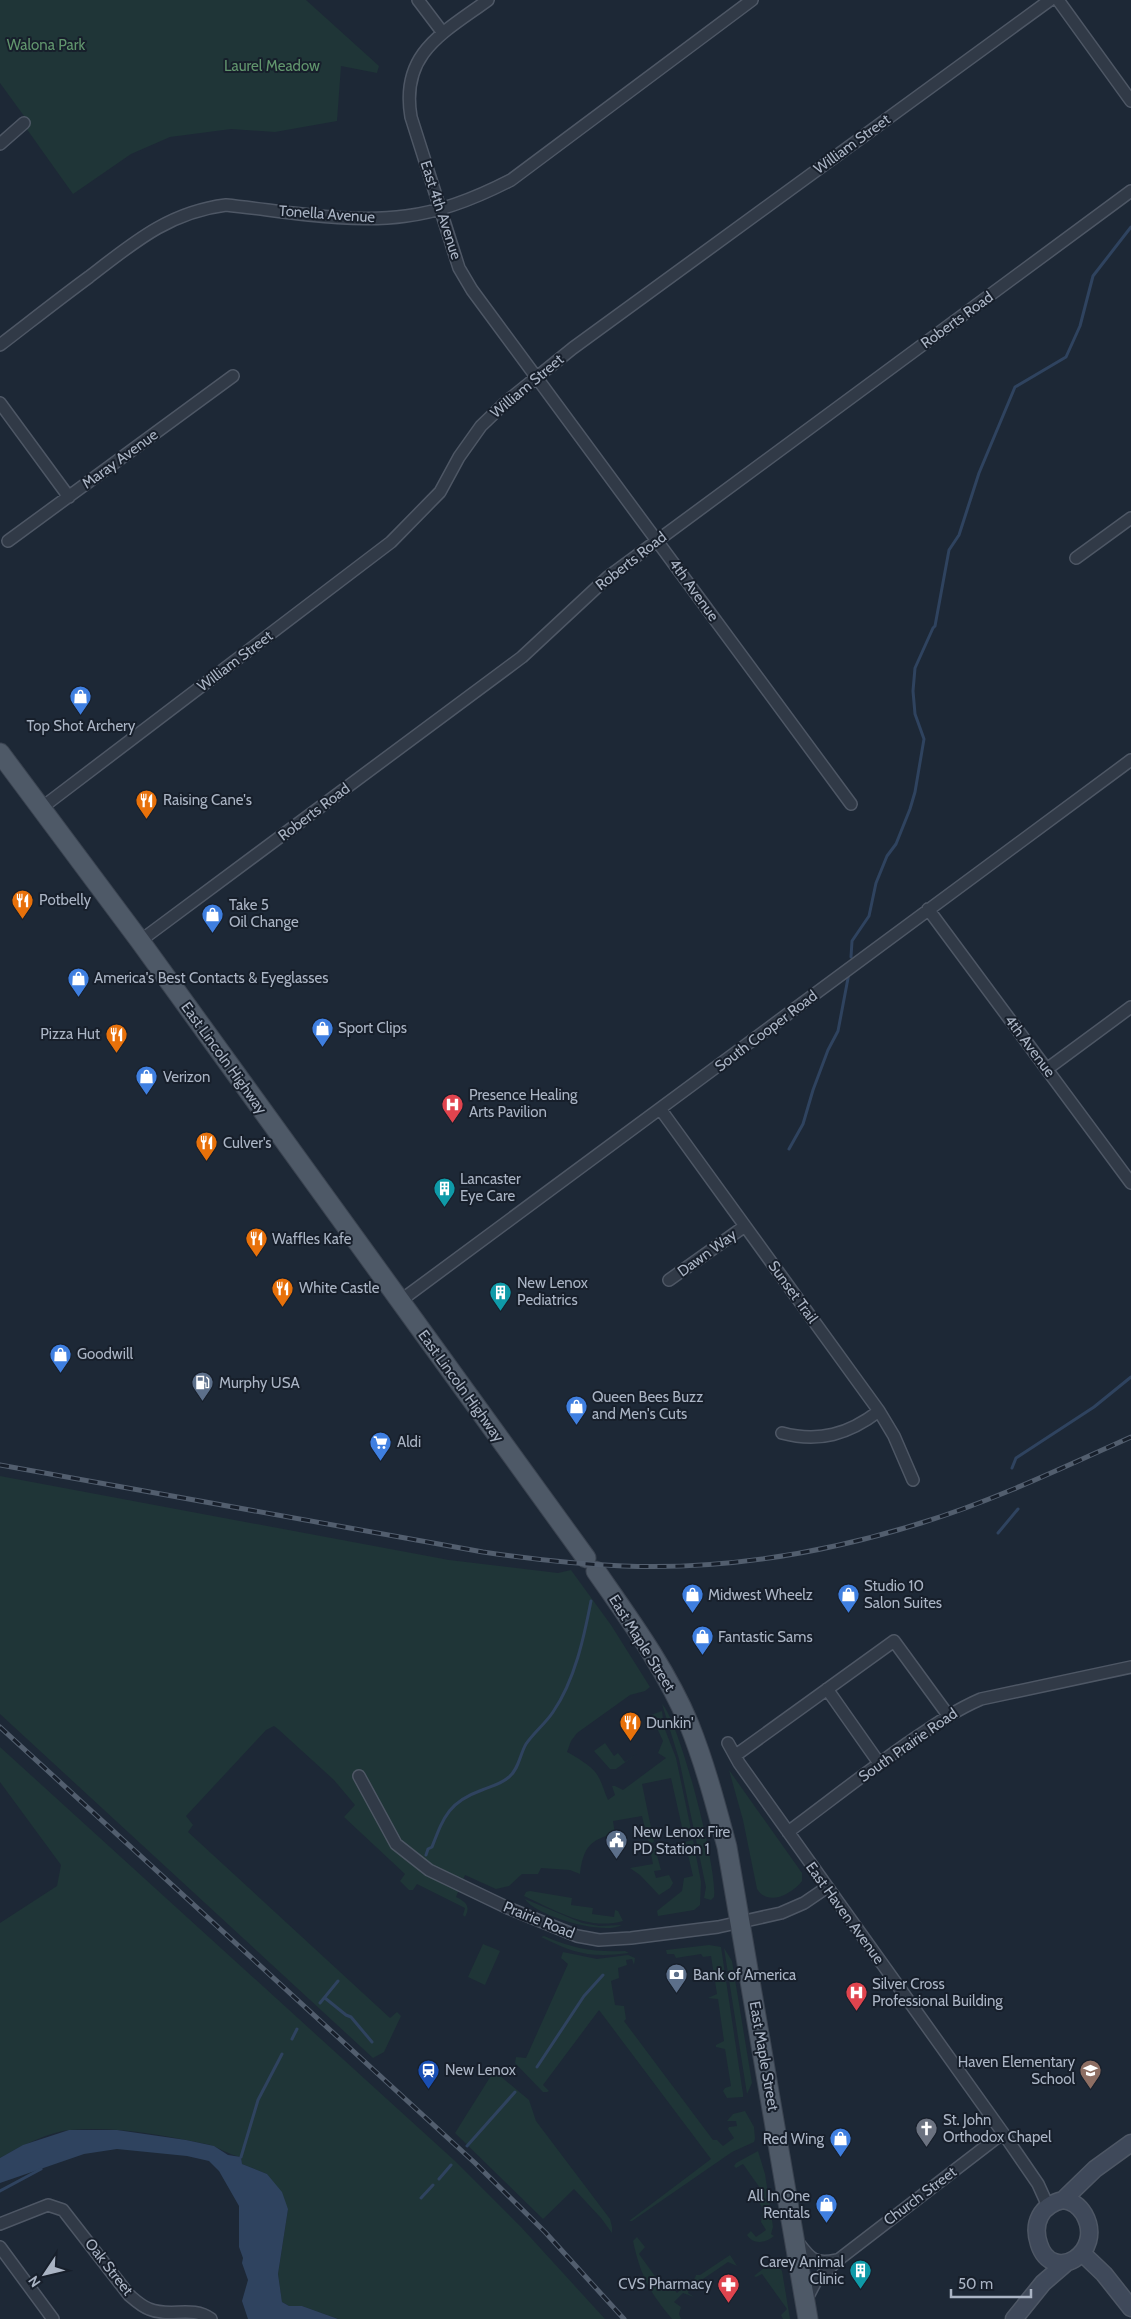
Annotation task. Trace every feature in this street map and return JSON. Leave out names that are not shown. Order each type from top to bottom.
[{"type":"main road","name":"East Lincoln Highway","points":[[0,753],[140,941],[591,1564]]},
{"type":"main road","name":"East Maple Street","points":[[591,1564],[648,1647],[689,1724],[709,1780],[727,1848],[741,1922],[807,2310]]},
{"type":"main road","points":[[1043,2283],[1043,2253],[1038,2241],[1036,2227],[1041,2214],[1095,2169],[1131,2143]]},
{"type":"main road","points":[[1081,2210],[1086,2178]]},
{"type":"main road","points":[[1014,2319],[1043,2283],[1065,2264],[1082,2253],[1088,2244],[1090,2232],[1081,2210],[1076,2204],[1055,2203]]},
{"type":"main road","points":[[1043,2253],[1054,2261],[1065,2264]]},
{"type":"main road","points":[[1082,2253],[1104,2274],[1131,2308]]},
{"type":"street","points":[[418,0],[443,33]]},
{"type":"street","name":"East 4th Avenue","points":[[488,0],[443,33],[424,51],[414,68],[409,83],[408,98],[411,117],[459,268],[536,377]]},
{"type":"street","name":"Tonella Avenue","points":[[0,345],[142,236],[190,212],[226,205],[352,218],[381,218],[408,216],[486,193],[511,180],[752,0]]},
{"type":"street","name":"William Street","points":[[40,809],[391,542],[440,492],[459,457],[481,426],[536,377],[573,348],[1050,0]]},
{"type":"street","points":[[1058,0],[1131,101]]},
{"type":"street","points":[[0,144],[24,123]]},
{"type":"street","name":"Roberts Road","points":[[140,941],[522,657],[608,576],[1131,191]]},
{"type":"street","name":"Maray Avenue","points":[[8,541],[233,376]]},
{"type":"street","name":"4th Avenue","points":[[536,377],[851,804]]},
{"type":"street","points":[[0,403],[69,497]]},
{"type":"street","points":[[1076,558],[1131,518]]},
{"type":"street","name":"South Cooper Road","points":[[400,1301],[1131,760]]},
{"type":"street","name":"4th Avenue","points":[[928,909],[1131,1183]]},
{"type":"street","points":[[1047,1069],[1131,1007]]},
{"type":"street","name":"Sunset Trail","points":[[660,1110],[879,1411],[894,1436],[913,1480]]},
{"type":"street","name":"Dawn Way","points":[[668,1280],[745,1226]]},
{"type":"street","points":[[782,1433],[800,1438],[837,1434],[861,1425],[879,1411]]},
{"type":"street","points":[[736,1755],[894,1641],[948,1715]]},
{"type":"street","name":"South Prairie Road","points":[[788,1832],[948,1715],[981,1699],[1131,1667]]},
{"type":"street","points":[[827,1689],[879,1764]]},
{"type":"street","name":"East Haven Avenue","points":[[728,1743],[739,1763],[826,1888],[1038,2184],[1055,2203]]},
{"type":"street","name":"Prairie Road","points":[[359,1776],[396,1844],[429,1870],[508,1908],[571,1934],[599,1940],[631,1938],[684,1932],[741,1922],[781,1913],[804,1903],[826,1888]]},
{"type":"street","name":"Church Street","points":[[807,2310],[816,2281],[838,2260],[1003,2133]]},
{"type":"street","name":"Oak Street","points":[[0,2224],[48,2205],[63,2210],[129,2295],[139,2304],[150,2310],[164,2313],[196,2311],[211,2319]]},
{"type":"street","points":[[795,2241],[813,2260],[822,2263],[838,2260]]},
{"type":"street","points":[[0,2248],[53,2319]]},
{"type":"green space","name":"Laurel Meadow","points":[[0,0],[306,0],[379,66],[377,73],[341,66],[337,121],[275,132],[231,129],[170,137],[131,154],[73,194],[26,128],[24,116],[0,83]]},
{"type":"green space","points":[[0,1476],[449,1560],[558,1573],[571,1570],[611,1625],[650,1687],[645,1691],[630,1695],[577,1733],[571,1741],[567,1752],[594,1770],[600,1779],[608,1800],[615,1795],[612,1786],[623,1790],[666,1758],[658,1753],[663,1741],[651,1715],[662,1711],[664,1727],[676,1758],[692,1834],[684,1836],[671,1778],[642,1784],[654,1842],[649,1844],[642,1816],[613,1821],[615,1834],[599,1839],[589,1846],[583,1857],[580,1874],[570,1870],[541,1868],[538,1874],[522,1874],[509,1886],[496,1889],[465,1875],[456,1897],[467,1905],[468,1910],[465,1917],[463,1915],[465,1908],[417,1884],[413,1890],[409,1890],[400,1881],[405,1874],[344,1817],[355,1805],[334,1780],[274,1726],[266,1730],[186,1816],[193,1825],[188,1832],[390,2018],[397,2012],[401,2016],[384,2052],[373,2058],[0,1714]]},
{"type":"green space","points":[[662,1704],[670,1716],[678,1738],[704,1829],[714,1882],[714,1897],[711,1900],[704,1898],[706,1887],[679,1759]]},
{"type":"green space","points":[[605,1743],[614,1756],[618,1753],[625,1762],[638,1753],[616,1769],[610,1769],[594,1751]]},
{"type":"green space","points":[[0,1747],[455,2161],[521,2227],[605,2319],[338,2319],[302,2306],[289,2306],[282,2302],[278,2274],[288,2209],[267,2174],[242,2164],[241,2157],[211,2145],[173,2137],[121,2130],[87,2129],[61,2131],[43,2137],[0,2158],[0,1923],[57,1886],[61,1865],[0,1782]]},
{"type":"green space","points":[[729,1770],[802,1873],[802,1881],[798,1886],[780,1897],[767,1897],[757,1889],[743,1820]]},
{"type":"green space","points":[[693,1840],[701,1882],[700,1905],[694,1910],[658,1916],[657,1911],[682,1891],[684,1878],[693,1876],[685,1842]]},
{"type":"green space","points":[[655,1848],[661,1870],[654,1871],[656,1878],[669,1875],[673,1883],[670,1888],[659,1895],[640,1875],[630,1868],[653,1864],[650,1849]]},
{"type":"green space","points":[[530,1891],[572,1898],[571,1905],[593,1908],[592,1914],[614,1917],[615,1910],[618,1911],[623,1921],[597,1923],[572,1918],[524,1896],[526,1892]]},
{"type":"green space","points":[[525,1899],[582,1923],[599,1926],[622,1925],[613,1928],[600,1928],[570,1922],[541,1911]]},
{"type":"green space","points":[[544,1936],[584,1949],[625,1951],[629,1953],[593,1955],[574,1951],[541,1937]]},
{"type":"green space","points":[[483,1944],[500,1951],[485,1985],[468,1977]]},
{"type":"green space","points":[[709,1945],[721,1947],[743,2097],[727,2098],[723,2091],[731,2086],[725,2049],[716,2047],[716,2045],[724,2041],[718,1999],[708,1998],[717,1994],[711,1956],[703,1957],[701,1954],[676,1958],[674,1954],[667,1954],[666,1950]]},
{"type":"green space","points":[[724,1948],[732,1961],[752,2083],[747,2094]]},
{"type":"green space","points":[[563,1952],[597,1959],[628,1955],[635,1958],[634,1965],[632,1959],[626,1960],[627,1965],[618,1968],[619,1978],[611,1981],[615,2005],[624,2006],[626,2019],[624,2021],[713,2140],[717,2140],[723,2146],[734,2138],[728,2129],[729,2127],[737,2126],[736,2121],[727,2121],[733,2114],[745,2111],[754,2127],[754,2142],[732,2152],[632,2221],[629,2221],[711,2159],[599,2010],[543,2085],[549,2091],[543,2092],[515,2063],[516,2057],[526,2058],[568,1964],[561,1958]]},
{"type":"green space","points":[[494,2071],[529,2100],[536,2121],[610,2219],[612,2233],[574,2189],[543,2219],[455,2133]]},
{"type":"green space","points":[[758,2151],[765,2174],[773,2227],[771,2234],[774,2236],[767,2240],[756,2242],[747,2235],[751,2231],[756,2237],[766,2230],[761,2222],[763,2209],[754,2194],[760,2188],[743,2164],[736,2168],[734,2166]]},
{"type":"green space","points":[[637,2237],[645,2247],[639,2254],[665,2290],[671,2285],[677,2293],[696,2275],[700,2275],[730,2255],[737,2266],[728,2262],[703,2279],[701,2284],[707,2288],[697,2283],[694,2289],[690,2287],[688,2293],[694,2297],[683,2293],[674,2302],[681,2307],[679,2314],[681,2319],[672,2319],[657,2300],[643,2274],[633,2241]]},
{"type":"green space","points":[[778,2261],[777,2265],[782,2271],[790,2319],[783,2319],[781,2315],[787,2309],[762,2274],[754,2276],[769,2264]]},
{"type":"water","points":[[69,2130],[117,2130],[214,2146],[228,2155],[241,2157],[242,2164],[267,2174],[282,2192],[288,2209],[278,2274],[282,2302],[289,2306],[302,2306],[338,2319],[248,2319],[242,2301],[248,2280],[239,2247],[239,2206],[219,2171],[209,2161],[187,2156],[117,2149],[84,2154],[0,2183],[0,2158],[23,2145]]},
{"type":"waterway","points":[[851,957],[852,941],[869,916],[876,883],[887,856],[896,844],[915,792],[924,739],[915,714],[913,691],[915,668],[935,626],[949,550],[959,535],[979,473],[1015,387],[1066,357],[1080,326],[1093,276],[1131,227]]},
{"type":"waterway","points":[[789,1149],[803,1124],[828,1050],[838,1031],[849,973]]},
{"type":"waterway","points":[[1012,1468],[1016,1458],[1094,1407],[1131,1377]]},
{"type":"waterway","points":[[998,1533],[1018,1509]]},
{"type":"waterway","points":[[426,1855],[428,1849],[432,1847],[444,1819],[455,1805],[471,1795],[500,1783],[512,1774],[526,1744],[561,1700],[582,1644],[591,1601]]},
{"type":"waterway","points":[[537,2067],[584,1996],[603,1975]]},
{"type":"waterway","points":[[320,2003],[338,1981]]},
{"type":"waterway","points":[[325,1998],[351,2017],[372,2042]]},
{"type":"waterway","points":[[292,2039],[297,2029]]},
{"type":"waterway","points":[[241,2157],[258,2100],[282,2054]]},
{"type":"waterway","points":[[467,2146],[515,2092]]},
{"type":"waterway","points":[[439,2179],[451,2165]]},
{"type":"waterway","points":[[0,2191],[41,2169]]},
{"type":"waterway","points":[[421,2198],[433,2185]]},
{"type":"railway","points":[[0,1465],[483,1552],[570,1563],[661,1567],[736,1562],[774,1557],[811,1551],[885,1534],[974,1505],[1131,1437]]},
{"type":"railway","points":[[0,1727],[475,2163],[545,2232],[624,2319]]},
{"type":"place","name":"Top Shot Archery","points":[[81,716]]},
{"type":"place","name":"Raising Cane's","points":[[147,819]]},
{"type":"place","name":"Potbelly","points":[[23,919]]},
{"type":"place","name":"Take 5 Oil Change","points":[[213,933]]},
{"type":"place","name":"America's Best Contacts & Eyeglasses","points":[[78,997]]},
{"type":"place","name":"Sport Clips","points":[[322,1047]]},
{"type":"place","name":"Pizza Hut","points":[[116,1053]]},
{"type":"place","name":"Verizon","points":[[147,1096]]},
{"type":"place","name":"Presence Healing Arts Pavilion","points":[[453,1123]]},
{"type":"place","name":"Culver's","points":[[207,1162]]},
{"type":"place","name":"Lancaster Eye Care","points":[[444,1207]]},
{"type":"place","name":"Waffles Kafe","points":[[256,1258]]},
{"type":"place","name":"White Castle","points":[[283,1307]]},
{"type":"place","name":"New Lenox Pediatrics","points":[[501,1311]]},
{"type":"place","name":"Goodwill","points":[[61,1373]]},
{"type":"place","name":"Murphy USA","points":[[203,1402]]},
{"type":"place","name":"Queen Bees Buzz and Men's Cuts","points":[[576,1425]]},
{"type":"place","name":"Aldi","points":[[381,1461]]},
{"type":"place","name":"Midwest Wheelz","points":[[692,1614]]},
{"type":"place","name":"Studio 10 Salon Suites","points":[[848,1614]]},
{"type":"place","name":"Fantastic Sams","points":[[702,1656]]},
{"type":"place","name":"Dunkin'","points":[[630,1742]]},
{"type":"place","name":"New Lenox Fire PD Station 1","points":[[617,1860]]},
{"type":"place","name":"Bank of America","points":[[677,1994]]},
{"type":"place","name":"Silver Cross Professional Building","points":[[856,2012]]},
{"type":"place","name":"New Lenox","points":[[429,2089]]},
{"type":"place","name":"Haven Elementary School","points":[[1091,2090]]},
{"type":"place","name":"St. John Orthodox Chapel","points":[[927,2148]]},
{"type":"place","name":"Red Wing","points":[[840,2158]]},
{"type":"place","name":"All In One Rentals","points":[[826,2224]]},
{"type":"place","name":"Carey Animal Clinic","points":[[860,2290]]},
{"type":"place","name":"CVS Pharmacy","points":[[728,2303]]},
{"type":"park label","name":"Walona Park","points":[[46,45]]}]
